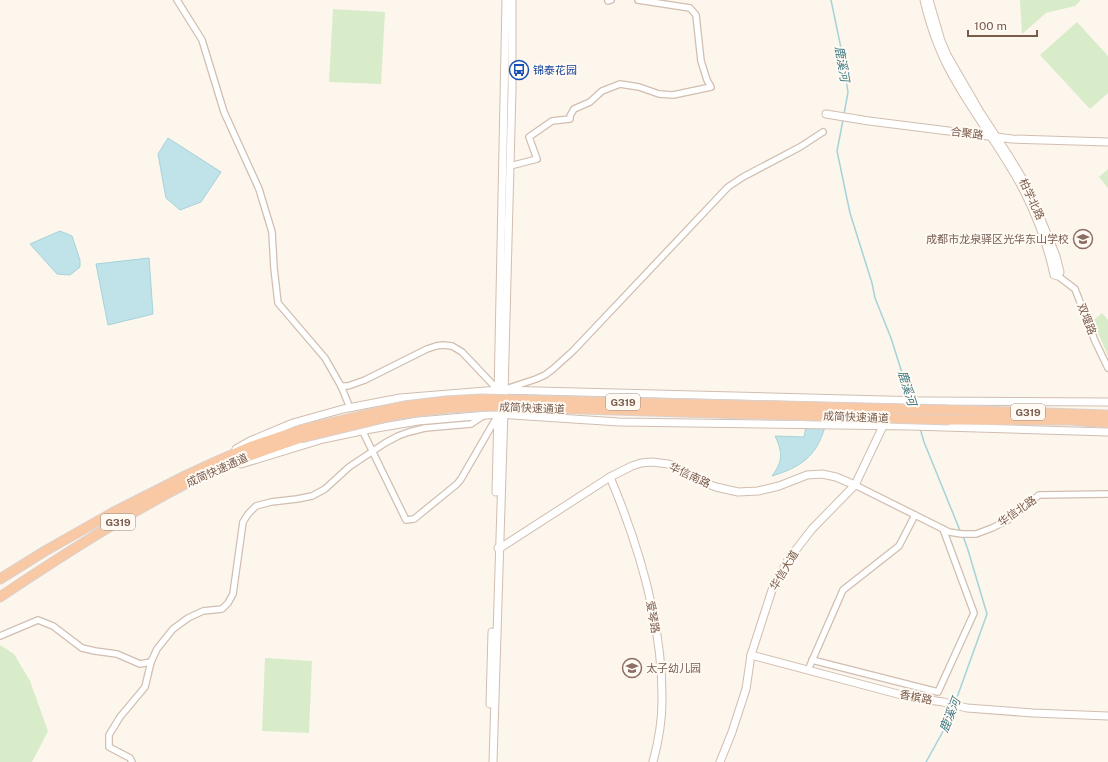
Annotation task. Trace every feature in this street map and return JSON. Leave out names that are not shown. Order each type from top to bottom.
[{"type":"highway","name":"成简快速通道","points":[[0,597],[48,565],[215,462],[252,446],[404,406],[481,399],[1108,415]]},
{"type":"highway","name":"成简快速通道","points":[[0,579],[45,551],[112,513],[189,478],[206,475],[300,434],[400,414],[448,408],[486,406],[950,420],[1070,420],[1108,423]]},
{"type":"street","points":[[177,0],[202,40],[224,112],[259,189],[272,232],[278,303],[326,358],[348,403]]},
{"type":"street","points":[[489,762],[501,414],[506,0]]},
{"type":"street","points":[[501,390],[510,166],[512,0]]},
{"type":"street","points":[[510,166],[537,159],[529,136],[552,121],[570,119],[574,109],[590,102],[602,91],[620,84],[639,87],[659,94],[673,95],[711,88],[701,61],[696,15],[690,8],[638,0]]},
{"type":"street","name":"柏学北路","points":[[924,0],[931,26],[944,58],[958,84],[1017,168],[1027,186],[1056,256],[1060,272],[1058,276]]},
{"type":"street","name":"柏学北路","points":[[929,0],[941,41],[947,55],[994,136]]},
{"type":"street","name":"合聚路","points":[[826,114],[869,121],[1012,139],[1108,142]]},
{"type":"street","points":[[501,390],[536,379],[553,369],[573,351],[728,187],[743,177],[800,147],[823,132]]},
{"type":"street","name":"双堰路","points":[[1058,276],[1075,289],[1095,341],[1108,368]]},
{"type":"street","points":[[341,386],[348,386],[365,380],[427,349],[444,345],[452,346],[462,352],[501,390]]},
{"type":"street","points":[[215,462],[250,441],[292,423],[343,409],[400,398],[501,390],[903,401],[1108,402]]},
{"type":"street","name":"华信大道","points":[[720,762],[732,732],[746,689],[751,655],[772,590],[788,560],[812,529],[855,485],[883,426],[890,400]]},
{"type":"street","points":[[364,434],[406,520],[408,520],[414,519],[457,484],[501,414]]},
{"type":"street","points":[[206,475],[323,440],[364,431],[418,421],[501,414],[619,422],[911,426],[1108,432]]},
{"type":"street","points":[[132,762],[130,758],[109,747],[109,735],[120,717],[145,687],[151,662],[157,649],[172,629],[188,618],[203,611],[222,609],[228,603],[233,594],[243,522],[256,506],[271,502],[312,496],[325,488],[349,467],[385,443],[409,432],[425,428],[471,424],[484,416]]},
{"type":"street","name":"华信南路","points":[[497,548],[610,477],[632,466],[652,462],[674,466],[702,482],[738,492],[758,491],[779,486],[806,475],[822,474],[836,477],[855,485]]},
{"type":"street","name":"爱琴路","points":[[610,477],[644,574],[652,608],[657,640],[661,673],[662,703],[658,742],[653,762]]},
{"type":"street","points":[[812,660],[938,692],[974,613],[946,530],[855,485]]},
{"type":"street","name":"华信北路","points":[[946,530],[962,534],[976,534],[1008,520],[1040,495],[1108,494]]},
{"type":"street","points":[[808,670],[843,590],[899,546],[914,515]]},
{"type":"street","points":[[493,762],[497,548]]},
{"type":"street","points":[[0,636],[38,620],[53,626],[82,648],[117,654],[140,664],[151,662]]},
{"type":"street","name":"香槟路","points":[[751,655],[908,697],[944,702],[967,708],[1108,716]]},
{"type":"green space","points":[[1020,0],[1081,0],[1075,6],[1046,13],[1022,34]]},
{"type":"green space","points":[[333,9],[385,12],[381,84],[329,82]]},
{"type":"green space","points":[[1077,22],[1108,56],[1108,93],[1090,109],[1040,55]]},
{"type":"green space","points":[[1108,169],[1108,188],[1099,177]]},
{"type":"green space","points":[[1102,313],[1108,320],[1108,356],[1093,321]]},
{"type":"green space","points":[[0,645],[14,654],[30,681],[48,731],[32,762],[0,762]]},
{"type":"green space","points":[[265,658],[312,661],[309,733],[262,731]]},
{"type":"water","points":[[168,138],[221,172],[201,202],[180,210],[166,198],[158,154]]},
{"type":"water","points":[[60,231],[72,236],[80,260],[80,267],[70,275],[57,274],[30,244]]},
{"type":"water","points":[[149,258],[153,314],[108,325],[96,264]]},
{"type":"water","points":[[806,427],[825,427],[817,446],[806,459],[799,464],[782,473],[772,476],[776,471],[781,457],[775,436],[804,437]]},
{"type":"waterway","name":"鹿溪河","points":[[831,0],[848,92],[844,114]]},
{"type":"waterway","name":"鹿溪河","points":[[843,120],[837,151],[850,213],[872,283],[875,298],[891,338],[910,398]]},
{"type":"waterway","name":"鹿溪河","points":[[920,428],[924,442],[961,533]]},
{"type":"waterway","name":"鹿溪河","points":[[955,703],[987,614],[963,536]]},
{"type":"waterway","name":"鹿溪河","points":[[926,762],[946,726],[953,706]]},
{"type":"place","name":"锦泰花园","points":[[519,70]]},
{"type":"place","name":"成都市龙泉驿区光华东山学校","points":[[1083,239]]},
{"type":"place","name":"太子幼儿园","points":[[632,668]]}]
